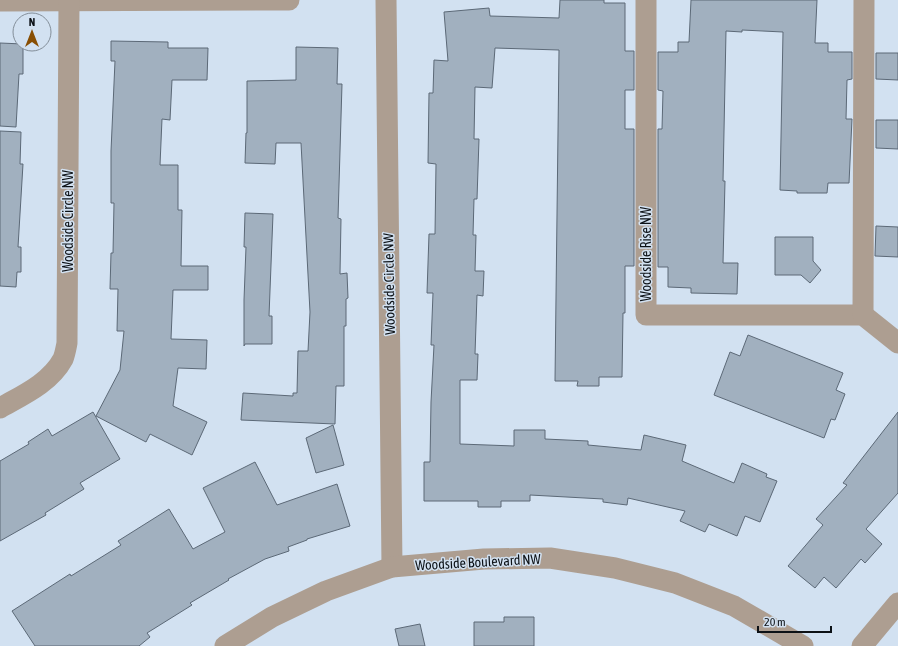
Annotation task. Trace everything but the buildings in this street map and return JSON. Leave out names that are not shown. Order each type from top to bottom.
[{"type":"street","points":[[0,1],[289,0]]},
{"type":"street","name":"Woodside Circle NW","points":[[386,0],[392,567]]},
{"type":"street","name":"Woodside Rise NW","points":[[646,0],[646,315],[863,315]]},
{"type":"street","points":[[864,0],[863,315],[898,343]]},
{"type":"street","name":"Woodside Circle NW","points":[[0,408],[43,383],[64,357],[67,344],[68,1]]},
{"type":"street","name":"Woodside Boulevard NW","points":[[225,646],[272,617],[326,591],[392,567],[484,559],[550,558],[615,568],[675,584],[734,606],[803,646]]},
{"type":"street","points":[[862,646],[898,603]]}]
